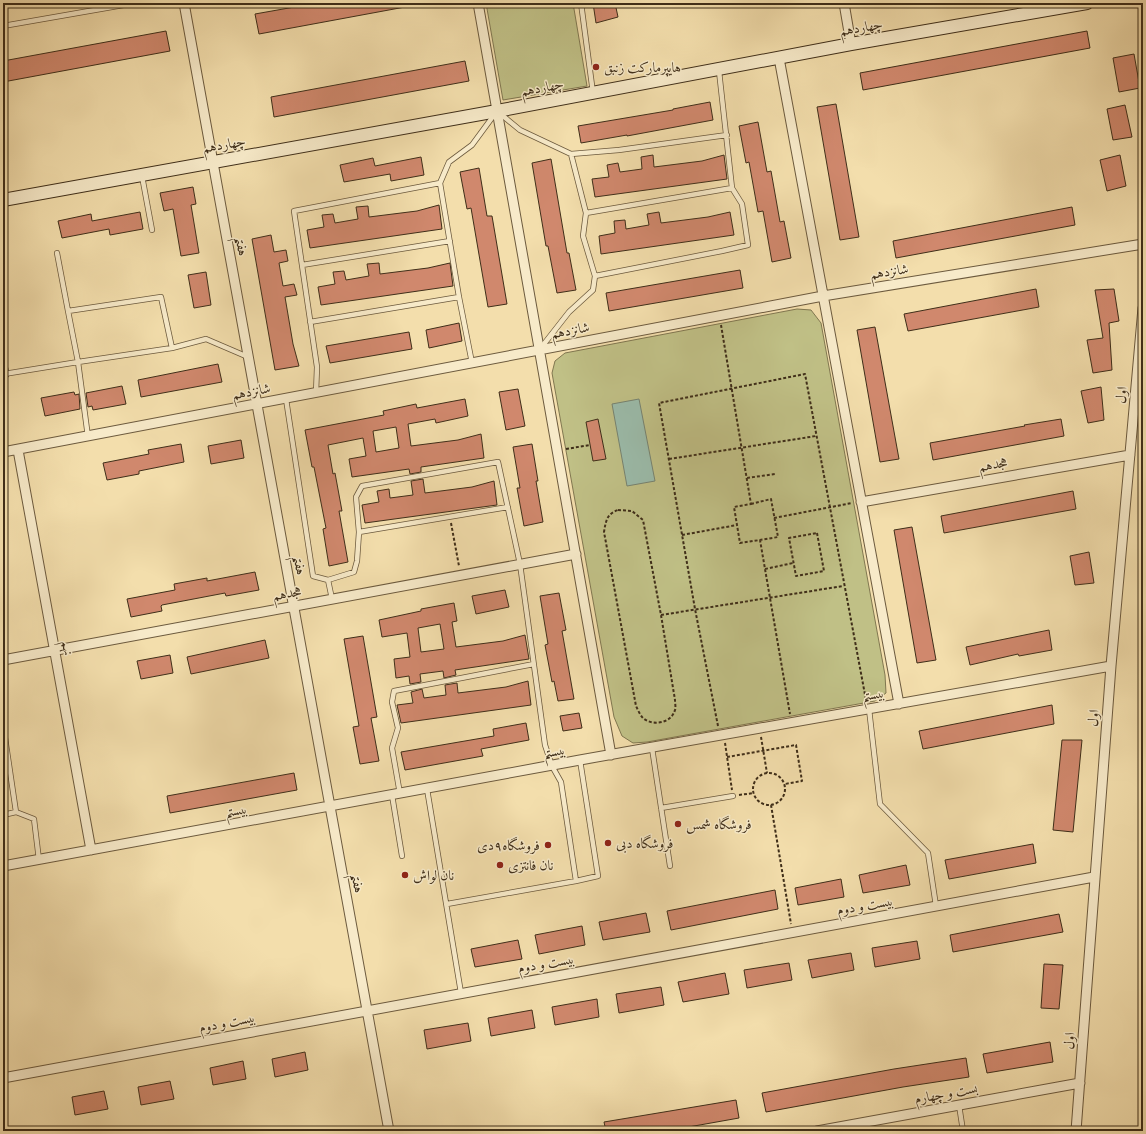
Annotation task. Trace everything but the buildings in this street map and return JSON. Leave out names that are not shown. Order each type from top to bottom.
[{"type":"main road","name":"چهاردهم","points":[[3,200],[497,111],[851,44],[1087,3]]},
{"type":"street","name":"هفتم","points":[[184,3],[389,1131]]},
{"type":"street","points":[[478,3],[612,755]]},
{"type":"street","points":[[844,3],[851,44]]},
{"type":"street","points":[[779,58],[899,704]]},
{"type":"street","name":"شانزدهم","points":[[3,452],[823,296],[1143,244]]},
{"type":"street","name":"اول","points":[[1076,1131],[1111,666],[1143,308]]},
{"type":"street","name":"نهم","points":[[18,450],[92,850]]},
{"type":"street","name":"هجدهم","points":[[861,502],[1130,455]]},
{"type":"street","name":"هجدهم","points":[[3,660],[576,554]]},
{"type":"street","name":"بیستم","points":[[3,866],[580,760],[1111,666]]},
{"type":"street","name":"بیست و دوم","points":[[3,1078],[1094,877]]},
{"type":"street","name":"بست و چهارم","points":[[817,1131],[1080,1082]]},
{"type":"lane","points":[[3,26],[135,3]]},
{"type":"lane","points":[[581,3],[593,93]]},
{"type":"lane","points":[[595,276],[722,252],[748,245],[742,204],[732,188],[719,69]]},
{"type":"lane","points":[[472,363],[459,297],[440,183],[449,162],[472,145],[497,111],[520,130],[571,154],[619,150],[727,135]]},
{"type":"lane","points":[[539,350],[569,312],[593,290],[595,276],[583,236],[586,213],[571,154]]},
{"type":"lane","points":[[142,174],[152,230]]},
{"type":"lane","points":[[316,393],[317,368],[294,211],[440,183]]},
{"type":"lane","points":[[586,213],[732,188]]},
{"type":"lane","points":[[302,265],[450,241]]},
{"type":"lane","points":[[57,253],[78,362],[88,436]]},
{"type":"lane","points":[[68,311],[161,297],[172,348]]},
{"type":"lane","points":[[310,322],[459,297]]},
{"type":"lane","points":[[3,372],[172,348],[206,339],[248,357]]},
{"type":"lane","points":[[286,399],[313,576],[328,580],[354,572],[358,561],[360,532],[356,496],[362,486],[498,462],[520,564],[545,745],[552,766],[562,782],[576,880]]},
{"type":"lane","points":[[360,532],[508,507]]},
{"type":"lane","points":[[328,580],[332,599]]},
{"type":"lane","points":[[402,856],[392,748],[398,728],[392,702],[394,691],[534,664]]},
{"type":"lane","points":[[869,709],[880,804],[928,853],[936,906]]},
{"type":"lane","points":[[3,724],[16,812]]},
{"type":"lane","points":[[652,748],[670,866]]},
{"type":"lane","points":[[447,904],[598,876],[580,760]]},
{"type":"lane","points":[[3,763],[9,762]]},
{"type":"lane","points":[[427,789],[461,993]]},
{"type":"lane","points":[[661,808],[733,796]]},
{"type":"lane","points":[[3,814],[16,812],[34,819],[39,860]]},
{"type":"lane","points":[[959,1105],[963,1131]]},
{"type":"path","points":[[720,316],[751,504]]},
{"type":"path","points":[[754,793],[733,796],[724,735],[717,724],[695,609],[659,403],[805,374],[864,698],[869,709]]},
{"type":"path","points":[[669,459],[816,436]]},
{"type":"path","points":[[557,450],[590,445]]},
{"type":"path","points":[[747,478],[775,474]]},
{"type":"path","points":[[771,499],[774,518],[778,537],[740,543],[734,507],[771,499]]},
{"type":"path","points":[[774,518],[861,502]]},
{"type":"path","points":[[618,510],[632,511],[643,520],[661,615],[676,710],[672,716],[662,723],[650,723],[641,717],[636,706],[604,532],[606,519],[611,513],[618,510]]},
{"type":"path","points":[[450,517],[460,575]]},
{"type":"path","points":[[682,535],[737,525]]},
{"type":"path","points":[[817,533],[824,571],[796,576],[793,563],[789,538],[817,533]]},
{"type":"path","points":[[760,540],[792,723]]},
{"type":"path","points":[[765,569],[793,563]]},
{"type":"path","points":[[661,615],[844,586]]},
{"type":"path","points":[[759,728],[767,773]]},
{"type":"path","points":[[727,757],[796,745],[802,780],[785,784]]},
{"type":"path","points":[[771,772],[780,776],[785,784],[785,793],[780,801],[771,805],[762,804],[755,798],[753,789],[755,780],[762,774],[771,772]]},
{"type":"path","points":[[771,805],[792,932]]},
{"type":"green space","points":[[486,3],[573,3],[587,86],[503,100]]},
{"type":"green space","points":[[797,309],[811,310],[821,323],[885,675],[886,693],[875,701],[647,742],[633,743],[622,736],[614,717],[552,373],[555,361],[565,353]]},
{"type":"shaded area","points":[[639,399],[655,481],[627,486],[612,404]]},
{"type":"place","name":"هایپرمارکت زنبق","points":[[596,67]]},
{"type":"place","name":"فروشگاه شمس","points":[[678,824]]},
{"type":"place","name":"فروشگاه دبی","points":[[608,843]]},
{"type":"place","name":"فروشگاه۹دی","points":[[548,845]]},
{"type":"place","name":"نان فانتزی","points":[[500,865]]},
{"type":"place","name":"نان لواش","points":[[405,875]]}]
